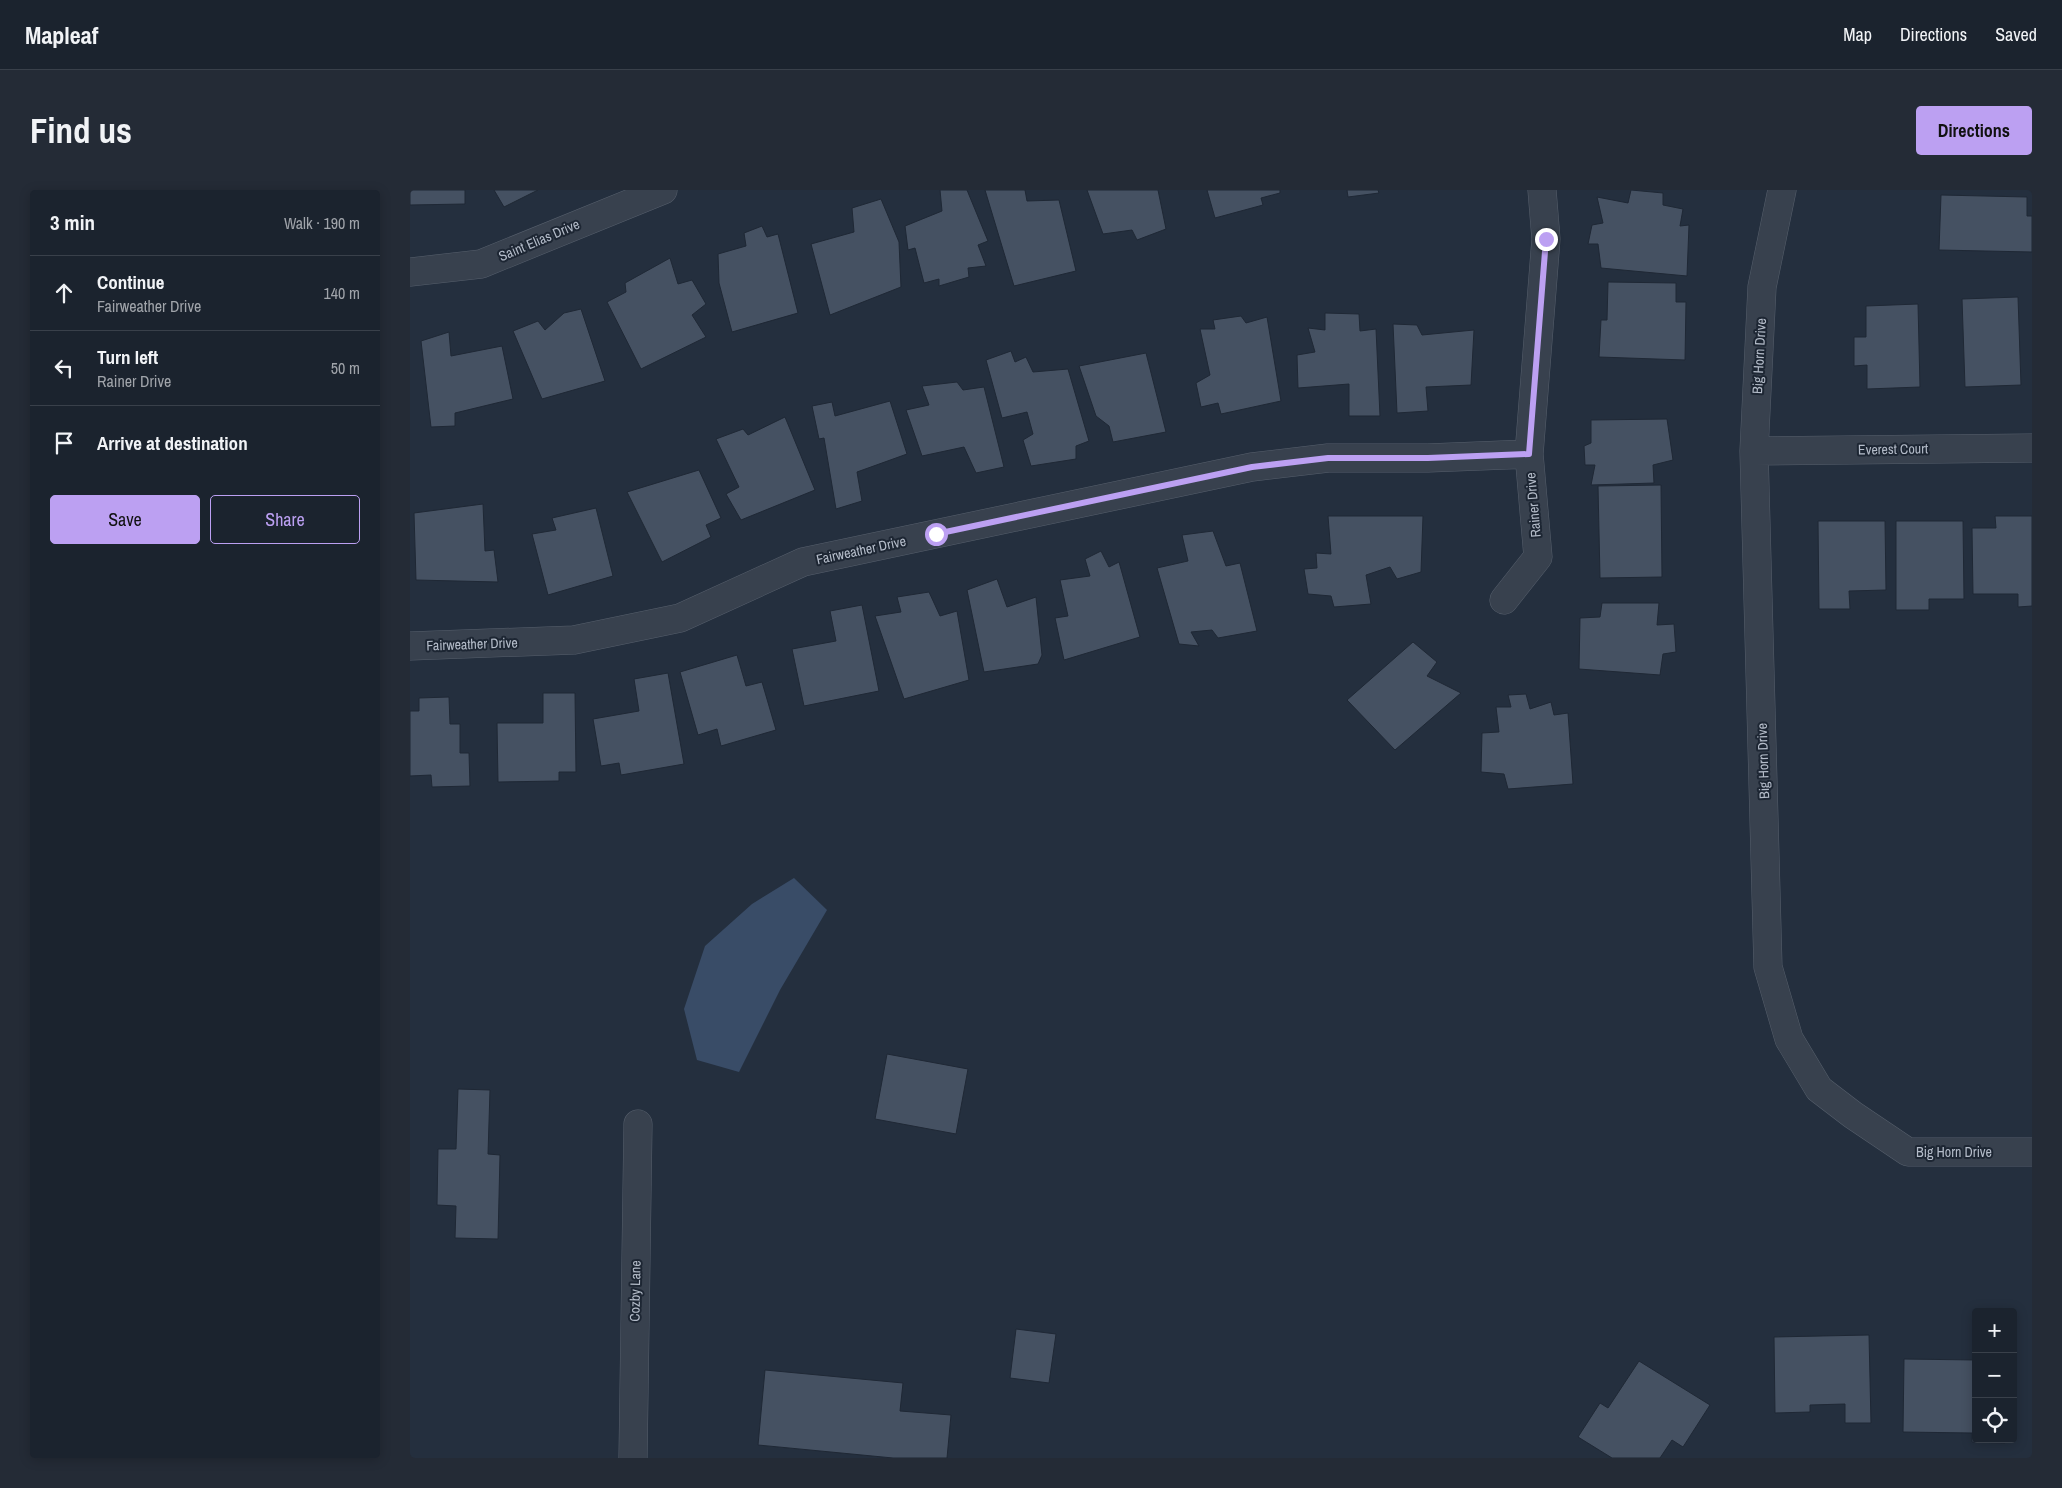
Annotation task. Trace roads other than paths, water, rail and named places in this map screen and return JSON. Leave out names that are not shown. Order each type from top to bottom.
[{"type":"street","name":"Saint Elias Drive","points":[[410,272],[481,264],[663,190]]},
{"type":"street","name":"Rainer Drive","points":[[1504,600],[1538,557],[1529,454],[1546,239],[1542,190]]},
{"type":"street","name":"Big Horn Drive","points":[[1782,190],[1762,287],[1754,451],[1768,967],[1789,1039],[1819,1089],[1908,1152],[2032,1152]]},
{"type":"street","name":"Everest Court","points":[[1754,451],[2032,448]]},
{"type":"street","name":"Fairweather Drive","points":[[410,646],[574,640],[680,618],[803,562],[1252,467],[1328,458],[1428,458],[1529,454]]},
{"type":"street","name":"Cozby Lane","points":[[633,1458],[638,1124]]},
{"type":"water","points":[[794,878],[827,910],[780,990],[739,1072],[697,1060],[684,1009],[705,946],[752,904]]}]
